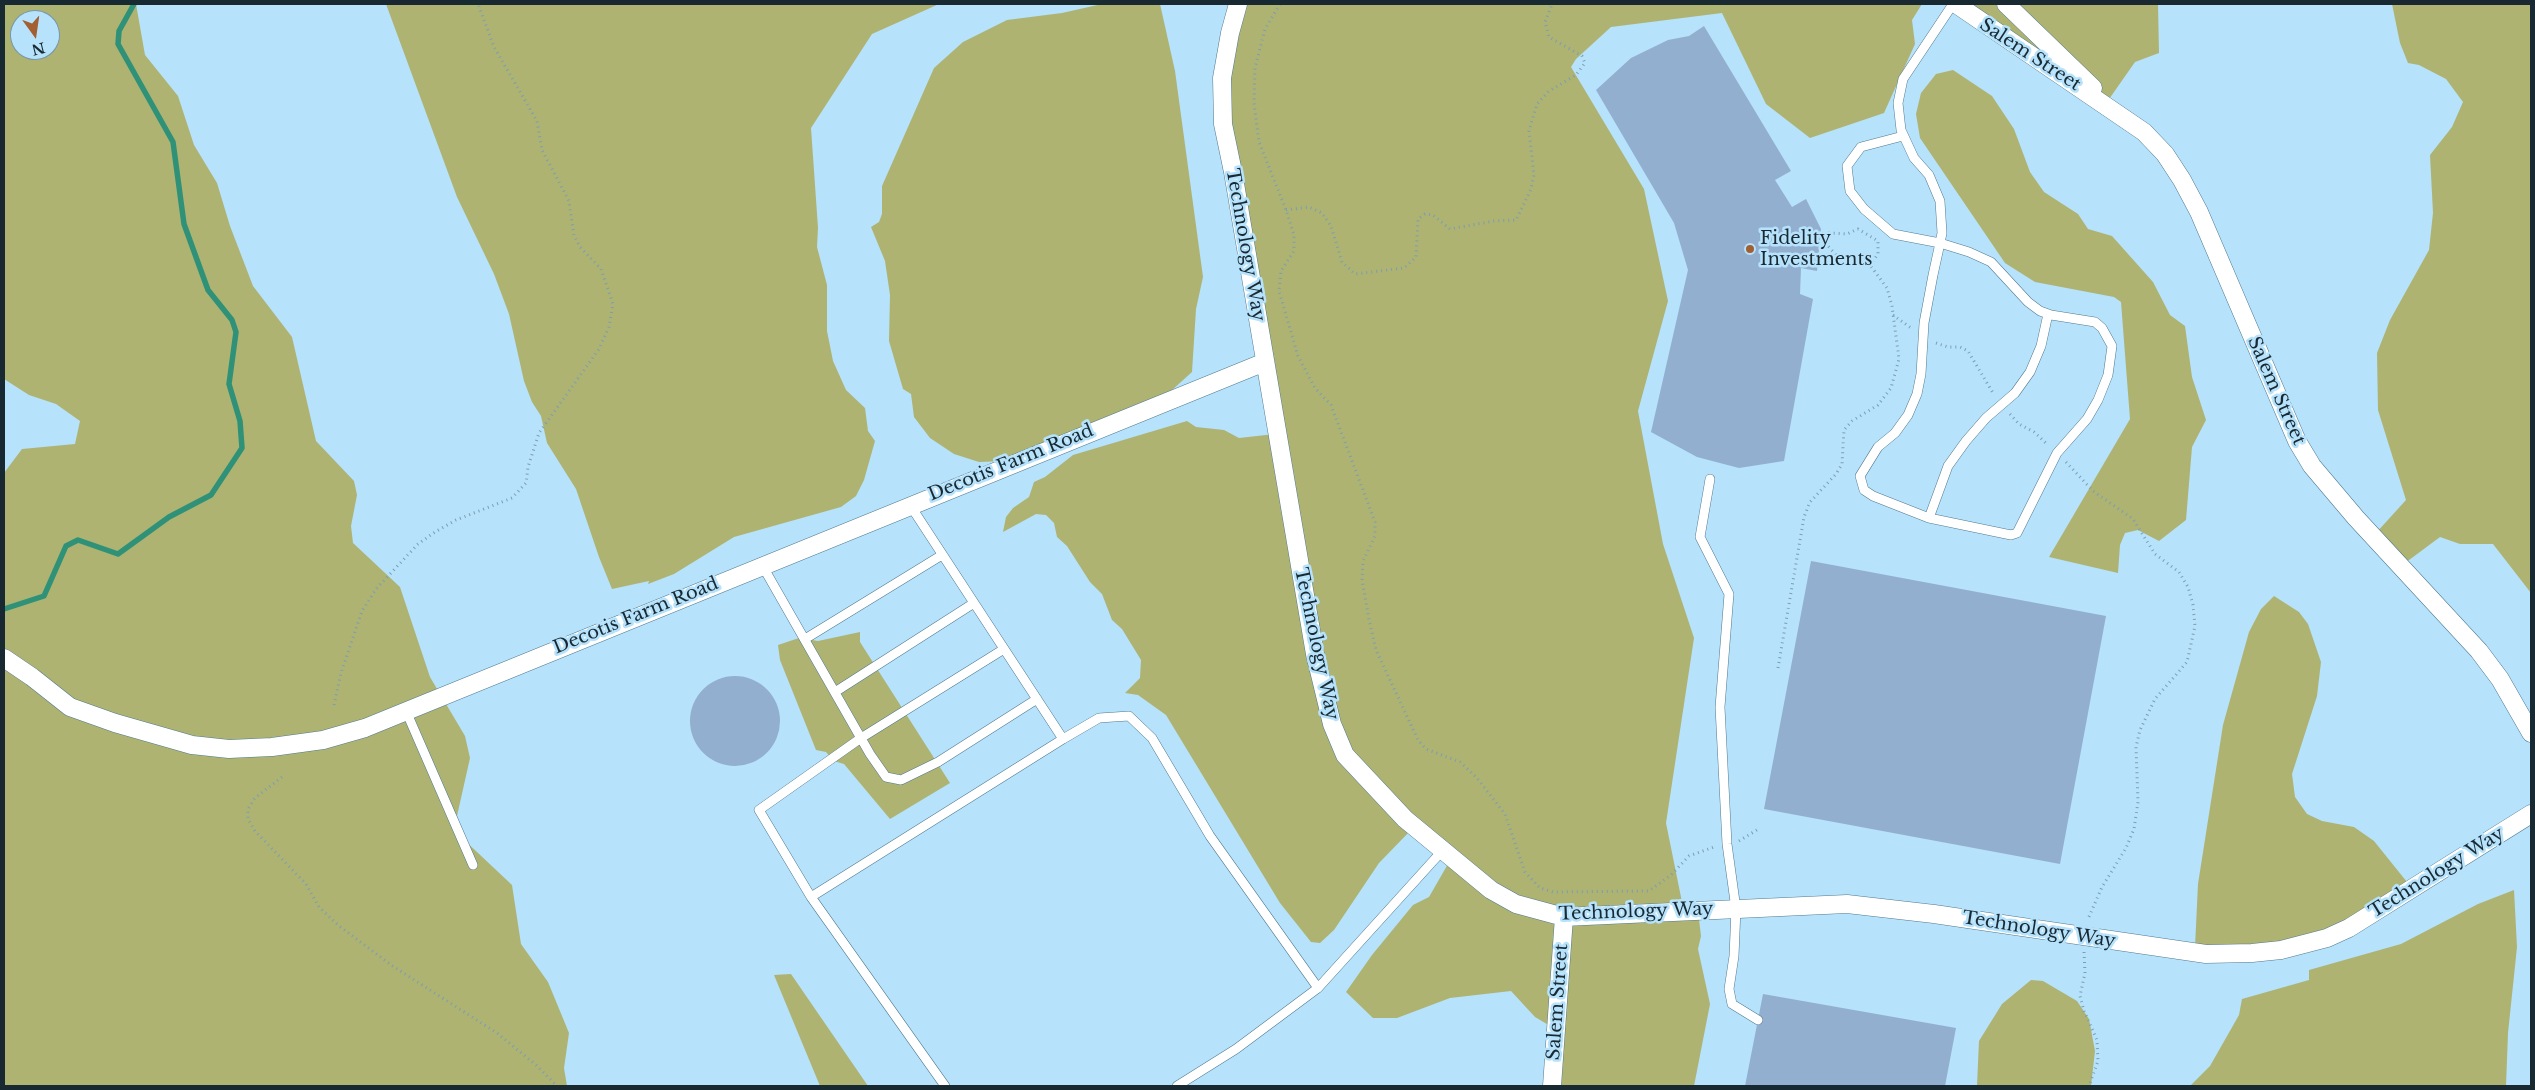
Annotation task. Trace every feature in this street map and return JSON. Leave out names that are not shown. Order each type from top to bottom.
[{"type":"street","name":"Technology Way","points":[[1238,4],[1230,33],[1221,101],[1223,124],[1315,654],[1332,724],[1345,755],[1405,819],[1491,890],[1516,904],[1564,917],[1847,904],[1934,914],[2206,954],[2281,950],[2327,938],[2349,928],[2531,814]]},
{"type":"street","name":"Salem Street","points":[[1954,4],[2106,104],[2144,132],[2164,154],[2182,180],[2223,266],[2283,413],[2312,466],[2356,518],[2479,651],[2500,679],[2531,734]]},
{"type":"street","name":"Salem Street","points":[[2006,4],[2085,79],[2106,104]]},
{"type":"street","name":"Decotis Farm Road","points":[[4,658],[32,677],[70,708],[192,745],[228,749],[272,747],[314,741],[365,728],[1265,362]]},
{"type":"street","name":"Salem Street","points":[[1552,1086],[1564,917]]},
{"type":"lane","points":[[1903,136],[1861,148],[1847,166],[1850,191],[1864,209],[1893,234],[1940,243],[1970,252],[1991,262],[2028,302],[2048,314],[2095,322],[2102,328],[2112,346],[2108,375],[2098,400],[2087,419],[2057,453],[2017,533],[2011,535],[1929,518],[1873,496],[1864,490],[1860,476],[1878,447],[1894,433],[1908,415],[1921,374],[1922,334],[1940,243],[1942,233],[1940,201],[1929,175],[1914,158],[1903,136],[1898,103],[1903,79],[1954,4]]},
{"type":"lane","points":[[1929,518],[1948,466],[1986,418],[2015,394],[2030,372],[2041,346],[2048,314]]},
{"type":"lane","points":[[1710,479],[1700,537],[1729,594],[1720,707],[1727,844],[1736,909],[1734,956],[1729,989],[1732,1004],[1758,1020]]},
{"type":"lane","points":[[910,505],[1063,739]]},
{"type":"lane","points":[[805,639],[942,555]]},
{"type":"lane","points":[[762,565],[861,738],[886,777],[901,780],[938,762],[1037,699]]},
{"type":"lane","points":[[835,692],[974,603]]},
{"type":"lane","points":[[945,1086],[811,897],[759,810],[861,738],[1004,649]]},
{"type":"lane","points":[[406,711],[473,865]]},
{"type":"lane","points":[[811,897],[1099,718],[1129,716],[1152,738],[1210,836],[1318,988]]},
{"type":"lane","points":[[1177,1086],[1236,1049],[1318,988],[1443,850]]},
{"type":"path","points":[[334,704],[341,673],[362,611],[376,589],[418,544],[456,520],[512,498],[526,483],[528,467],[539,433],[599,349],[609,327],[613,304],[601,269],[580,247],[574,236],[569,201],[542,150],[537,122],[494,48],[478,4]]},
{"type":"path","points":[[1280,4],[1265,29],[1255,68],[1254,103],[1259,142],[1294,235],[1294,251],[1281,271],[1279,291],[1298,356],[1315,388],[1331,405],[1375,522],[1375,536],[1363,561],[1362,580],[1369,619],[1376,650],[1418,740],[1426,749],[1460,762],[1476,777],[1505,814],[1525,872],[1540,888],[1553,892],[1649,891],[1672,874],[1689,856],[1704,849],[1745,839],[1760,828]]},
{"type":"path","points":[[1286,210],[1309,207],[1322,213],[1332,226],[1342,262],[1348,270],[1355,274],[1404,268],[1416,257],[1418,219],[1425,214],[1433,215],[1450,229],[1494,221],[1516,220],[1531,190],[1534,174],[1529,131],[1537,104],[1549,90],[1576,75],[1585,64],[1582,56],[1549,37],[1545,22],[1552,4]]},
{"type":"path","points":[[1778,668],[1804,517],[1810,502],[1836,474],[1842,464],[1844,430],[1852,422],[1878,405],[1891,388],[1899,359],[1887,288],[1870,265],[1848,263],[1839,258],[1827,245],[1829,234],[1847,234],[1858,229],[1878,240],[1878,254],[1870,265]]},
{"type":"path","points":[[1893,315],[1939,345],[1960,347],[1968,351],[1983,378],[2002,405],[2019,424],[2034,432],[2057,453],[2092,491],[2133,519],[2154,554],[2179,572],[2188,587],[2193,605],[2195,626],[2187,662],[2155,700],[2140,730],[2136,747],[2138,802],[2134,829],[2126,848],[2102,886],[2089,914],[2080,996],[2096,1040],[2098,1061],[2089,1086]]},
{"type":"path","points":[[282,777],[255,798],[248,808],[248,819],[255,831],[306,884],[319,907],[339,926],[392,964],[497,1033],[536,1065],[557,1086]]},
{"type":"green space","points":[[4,4],[136,4],[145,55],[178,96],[194,145],[217,183],[230,226],[253,286],[292,337],[316,441],[354,481],[357,495],[351,526],[353,543],[400,587],[430,677],[465,736],[470,758],[457,816],[460,836],[512,885],[521,944],[548,982],[569,1033],[564,1068],[567,1086],[4,1086],[4,473],[22,449],[75,444],[80,421],[56,404],[29,395],[4,379]]},
{"type":"green space","points":[[386,4],[939,4],[872,34],[811,128],[818,228],[817,247],[827,285],[827,331],[833,361],[846,390],[865,408],[868,431],[875,441],[864,480],[856,496],[841,507],[734,537],[674,574],[648,584],[649,581],[612,589],[576,489],[547,443],[541,416],[532,402],[524,381],[509,314],[494,274],[457,197]]},
{"type":"green space","points":[[1102,4],[1160,4],[1175,71],[1203,277],[1196,309],[1192,372],[1162,399],[1003,461],[979,462],[954,454],[930,438],[914,417],[911,394],[903,389],[889,341],[890,295],[885,261],[871,227],[879,222],[882,214],[882,186],[934,68],[963,42],[1007,20],[1062,13]]},
{"type":"green space","points":[[1240,4],[1922,4],[1912,20],[1915,44],[1884,113],[1810,138],[1766,104],[1722,13],[1611,27],[1576,59],[1571,67],[1644,189],[1668,301],[1638,411],[1663,544],[1694,638],[1666,823],[1683,907],[1698,911],[1701,936],[1698,949],[1710,1004],[1694,1086],[1555,1086],[1557,1030],[1535,1017],[1511,991],[1450,998],[1397,1018],[1373,1018],[1346,992],[1372,955],[1413,905],[1429,897],[1452,857],[1411,830],[1379,863],[1334,930],[1320,943],[1311,942],[1280,903],[1166,715],[1138,695],[1125,693],[1140,678],[1141,660],[1122,629],[1112,620],[1102,594],[1090,582],[1067,546],[1057,537],[1054,523],[1046,515],[1036,514],[1003,532],[1006,517],[1013,508],[1029,497],[1034,482],[1045,477],[1073,455],[1187,421],[1196,427],[1224,430],[1239,438],[1275,434],[1223,111]]},
{"type":"green space","points":[[1972,4],[2158,4],[2159,53],[2135,62],[2107,102]]},
{"type":"green space","points":[[2392,4],[2531,4],[2531,593],[2493,544],[2460,544],[2440,537],[2401,566],[2376,533],[2406,500],[2378,410],[2377,353],[2390,320],[2429,250],[2433,213],[2430,155],[2452,127],[2463,102],[2446,79],[2419,65],[2408,63],[2400,43]]},
{"type":"green space","points":[[1953,70],[1992,96],[2014,129],[2030,172],[2044,192],[2078,214],[2088,229],[2112,236],[2153,282],[2170,315],[2185,326],[2192,377],[2206,420],[2192,447],[2186,520],[2159,541],[2138,530],[2125,533],[2120,545],[2118,573],[2049,557],[2130,419],[2121,302],[2114,297],[2035,282],[2005,263],[1920,138],[1916,114],[1921,93],[1936,74]]},
{"type":"green space","points":[[2274,596],[2299,612],[2308,624],[2321,662],[2317,696],[2292,774],[2295,797],[2307,814],[2322,821],[2354,827],[2374,841],[2411,887],[2346,934],[2249,957],[2195,947],[2198,884],[2223,725],[2249,632],[2261,609]]},
{"type":"green space","points":[[860,632],[860,642],[950,783],[890,819],[844,764],[834,761],[826,752],[816,750],[780,660],[778,645],[799,638],[818,641]]},
{"type":"green space","points":[[2514,890],[2517,947],[2508,1033],[2506,1086],[2190,1086],[2210,1066],[2239,1015],[2242,999],[2309,980],[2309,970],[2401,944],[2478,904]]},
{"type":"green space","points":[[791,974],[868,1086],[820,1086],[774,975]]},
{"type":"green space","points":[[2031,980],[2043,981],[2077,1001],[2089,1019],[2095,1051],[2091,1086],[1977,1086],[1979,1041],[2002,1004]]},
{"type":"building","name":"Fidelity Investments","points":[[1704,26],[1791,171],[1775,180],[1792,207],[1806,199],[1821,229],[1817,271],[1801,268],[1800,294],[1813,299],[1784,461],[1739,468],[1697,457],[1651,432],[1688,270],[1674,223],[1596,90],[1631,58],[1668,40],[1689,36]]},
{"type":"building","points":[[1811,561],[2106,616],[2060,864],[1764,809]]},
{"type":"building","points":[[735,676],[752,679],[767,689],[777,704],[780,721],[777,738],[767,753],[752,763],[735,766],[718,763],[703,753],[693,738],[690,721],[693,704],[703,689],[718,679]]},
{"type":"building","points":[[1763,994],[1956,1028],[1945,1086],[1745,1086]]},
{"type":"waterway","points":[[4,609],[44,596],[66,546],[78,540],[118,554],[169,517],[211,495],[242,448],[240,421],[229,384],[236,332],[232,320],[208,290],[184,224],[173,142],[118,44],[119,31],[134,4]]},
{"type":"place","name":"Fidelity Investments","points":[[1750,249]]}]
